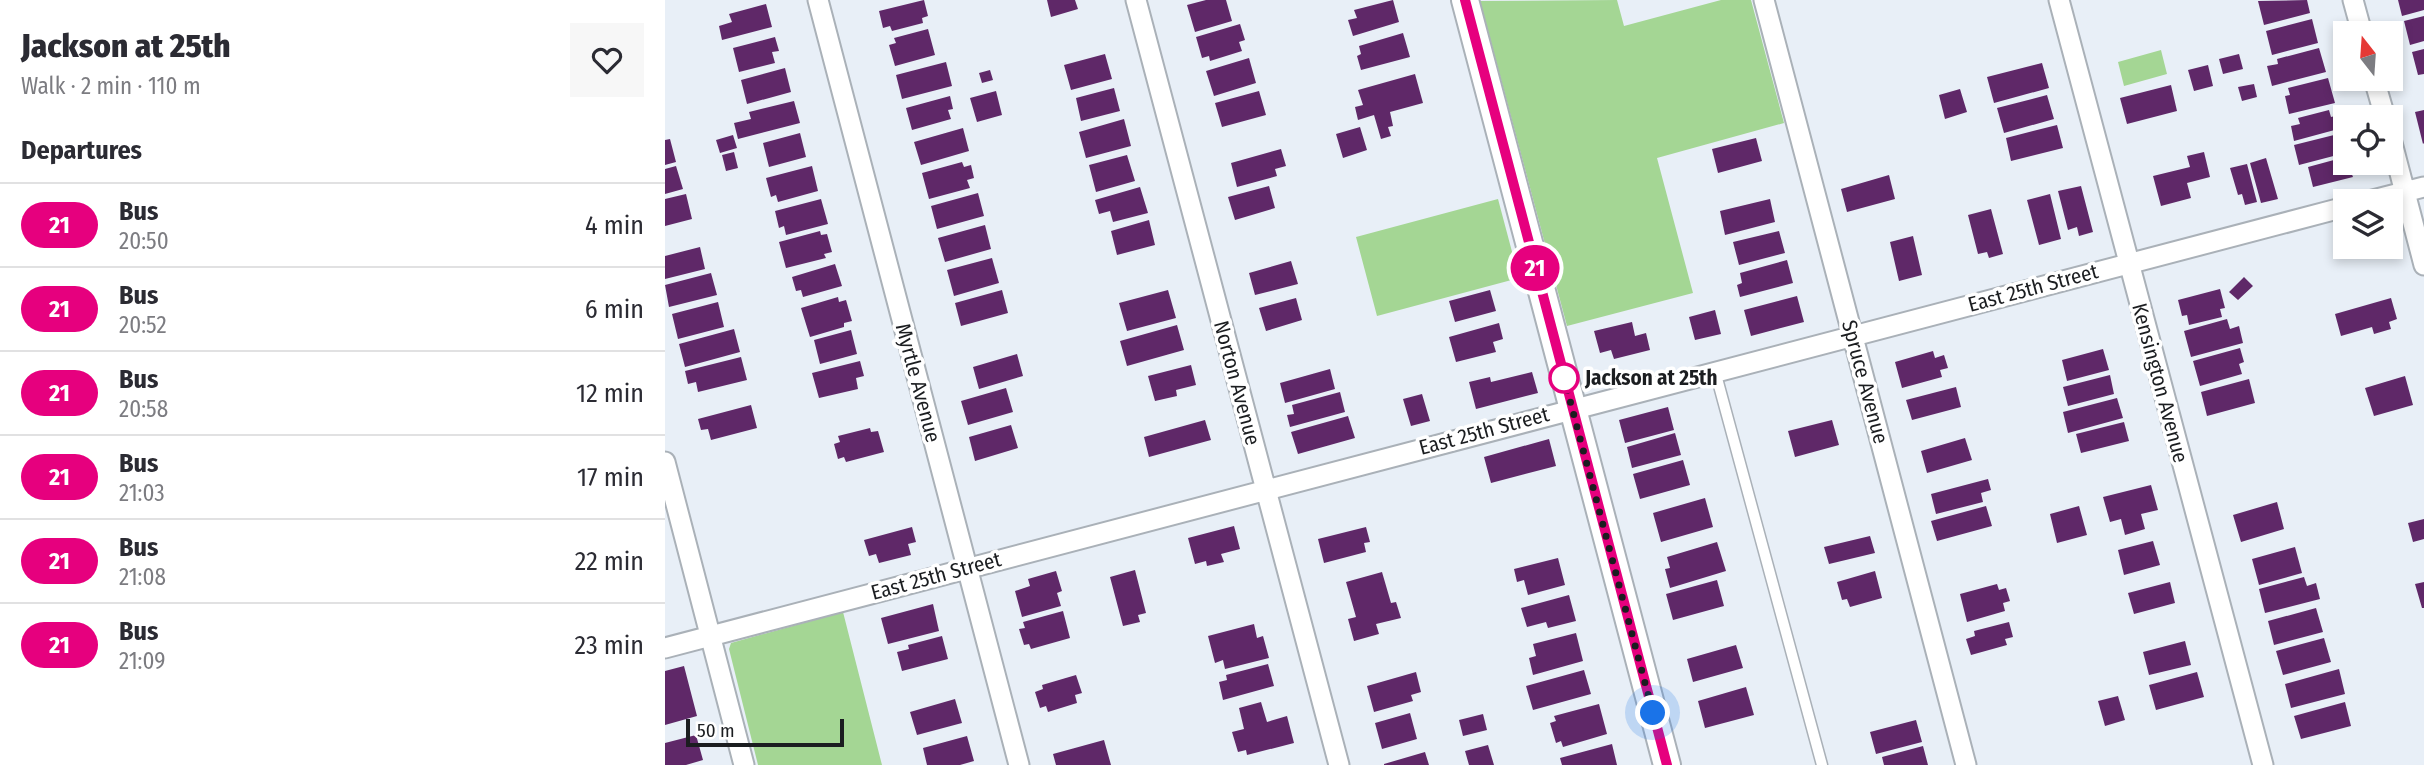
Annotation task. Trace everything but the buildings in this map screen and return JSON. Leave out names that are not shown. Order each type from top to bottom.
[{"type":"street","name":"Myrtle Avenue","points":[[818,0],[1019,765]]},
{"type":"street","name":"Norton Avenue","points":[[1136,0],[1339,765]]},
{"type":"street","points":[[1465,0],[1667,765]]},
{"type":"street","name":"Spruce Avenue","points":[[1764,0],[1966,765]]},
{"type":"street","name":"Kensington Avenue","points":[[2059,0],[2263,765]]},
{"type":"street","points":[[2353,0],[2359,21]]},
{"type":"street","points":[[2403,166],[2414,190],[2424,265]]},
{"type":"street","name":"East 25th Street","points":[[665,648],[2333,210]]},
{"type":"street","points":[[665,462],[744,765]]},
{"type":"lane","points":[[1714,371],[1822,765]]},
{"type":"green space","points":[[1617,0],[1624,26],[1721,0],[1751,0],[1784,123],[1657,158],[1693,293],[1567,326],[1480,1]]},
{"type":"green space","points":[[2161,50],[2167,74],[2124,86],[2118,62]]},
{"type":"green space","points":[[1498,199],[1519,278],[1377,316],[1356,237]]},
{"type":"green space","points":[[843,612],[882,765],[758,765],[729,649],[731,643]]},
{"type":"bus line","name":"21","points":[[1465,0],[1667,765]]},
{"type":"place","name":"Jackson at 25th","points":[[1564,378]]},
{"type":"route","points":[[1564,378],[1653,713]]}]
